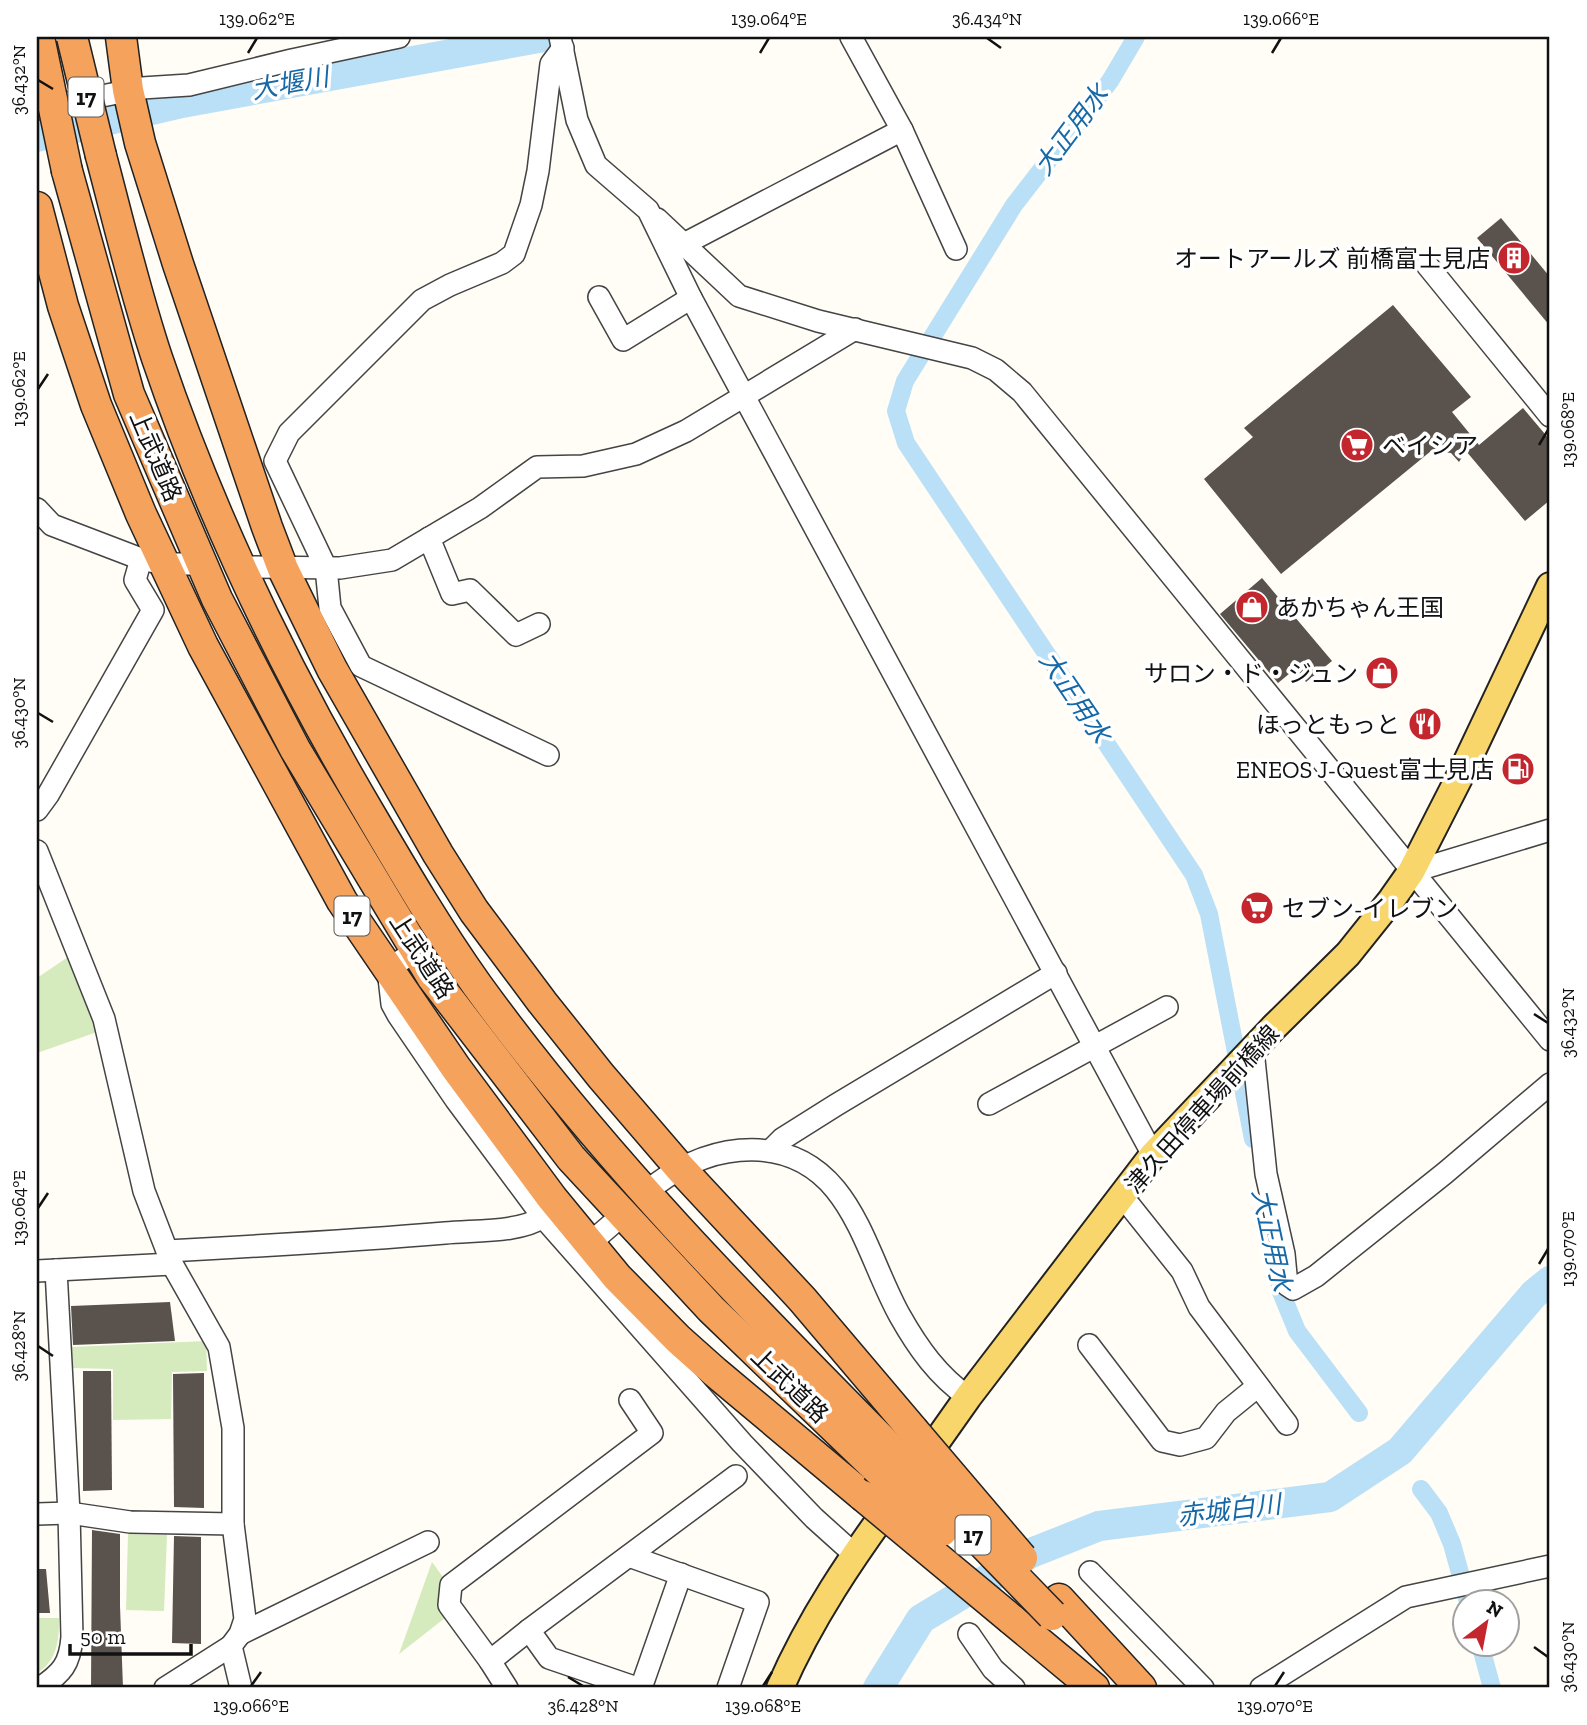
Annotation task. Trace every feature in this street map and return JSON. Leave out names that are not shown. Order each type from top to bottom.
[{"type":"highway","name":"上武道路","points":[[38,37],[66,172],[130,394],[217,599],[295,749],[432,976],[571,1158],[711,1309],[885,1460]]},
{"type":"highway","name":"上武道路","points":[[72,37],[133,279],[158,359],[198,466],[240,567],[322,732],[412,886],[476,983],[540,1068],[619,1164],[885,1460],[1038,1612],[1104,1688]]},
{"type":"highway","name":"17","points":[[121,37],[129,94],[139,136],[190,301],[283,569],[332,669],[438,854],[467,916],[680,1168],[802,1299],[914,1430],[978,1509],[1038,1612],[1094,1688]]},
{"type":"highway","name":"17","points":[[37,207],[63,306],[96,405],[141,514],[153,562],[342,901],[400,961],[464,1078],[552,1198],[624,1285],[678,1339],[863,1496],[1038,1612],[1141,1688]]},
{"type":"highway","name":"上武道路","points":[[1038,1612],[1127,1688]]},
{"type":"main road","name":"津久田停車場前橋線","points":[[780,1688],[803,1638],[854,1554],[968,1398],[1153,1155],[1348,954],[1392,900],[1411,872],[1462,772],[1550,586]]},
{"type":"street","points":[[37,109],[189,85],[399,37]]},
{"type":"street","points":[[851,37],[902,130],[956,249]]},
{"type":"street","points":[[561,41],[578,120],[596,165],[739,296],[818,321],[972,358],[996,370],[1022,392],[1550,1040]]},
{"type":"street","points":[[548,755],[360,666],[330,608],[326,568],[275,461],[289,433],[422,300],[502,263],[514,254],[531,205],[538,171],[551,64],[561,41]]},
{"type":"street","points":[[684,244],[902,130]]},
{"type":"street","points":[[648,211],[691,298],[1153,1155]]},
{"type":"street","points":[[1427,265],[1550,416]]},
{"type":"street","points":[[599,296],[623,340],[691,298]]},
{"type":"street","points":[[253,567],[326,568],[392,560],[481,508],[537,467],[583,466],[636,454],[686,431],[855,329]]},
{"type":"street","points":[[37,509],[52,525],[153,562],[200,564]]},
{"type":"street","points":[[429,538],[452,594],[470,590],[516,635],[539,624]]},
{"type":"street","points":[[37,810],[153,610],[135,580],[153,562]]},
{"type":"street","points":[[1411,872],[1550,830]]},
{"type":"street","points":[[37,850],[104,1019],[144,1191],[170,1257],[219,1347],[233,1429],[233,1524],[245,1619],[236,1640],[241,1688]]},
{"type":"street","points":[[400,961],[392,1004],[398,1015],[463,1110],[543,1217],[742,1443],[814,1518],[854,1554]]},
{"type":"street","points":[[770,1151],[782,1139],[836,1105],[1056,974]]},
{"type":"street","points":[[989,1104],[1167,1007]]},
{"type":"street","points":[[1251,1052],[1266,1174],[1284,1254],[1287,1285],[1293,1289],[1316,1276],[1445,1173],[1550,1084]]},
{"type":"street","points":[[655,1185],[696,1160],[728,1151],[770,1151],[802,1163],[841,1196],[863,1230],[890,1296],[910,1333],[940,1376],[968,1398]]},
{"type":"street","points":[[1123,1197],[1182,1270],[1199,1307],[1287,1424]]},
{"type":"street","points":[[40,1688],[59,1675],[70,1655],[69,1513],[47,1270],[506,1228],[531,1224],[543,1217]]},
{"type":"street","points":[[589,1244],[619,1218]]},
{"type":"street","points":[[1089,1345],[1162,1441],[1180,1445],[1206,1438],[1226,1412],[1258,1386]]},
{"type":"street","points":[[507,1688],[449,1605],[451,1586],[652,1433],[630,1400]]},
{"type":"street","points":[[489,1661],[736,1476]]},
{"type":"street","points":[[37,1514],[69,1513],[130,1522],[233,1524]]},
{"type":"street","points":[[165,1688],[236,1640],[428,1542]]},
{"type":"street","points":[[629,1556],[758,1602],[729,1688]]},
{"type":"street","points":[[1261,1688],[1406,1597],[1550,1566]]},
{"type":"street","points":[[1090,1572],[1203,1688]]},
{"type":"street","points":[[530,1630],[549,1658],[639,1688],[681,1574]]},
{"type":"street","points":[[969,1634],[993,1669],[1014,1688]]},
{"type":"green space","points":[[71,955],[100,1031],[37,1053],[37,978]]},
{"type":"green space","points":[[206,1341],[207,1371],[172,1372],[171,1419],[113,1420],[113,1369],[72,1368],[70,1347]]},
{"type":"green space","points":[[128,1534],[167,1535],[164,1611],[126,1610]]},
{"type":"green space","points":[[432,1562],[448,1584],[450,1614],[399,1654]]},
{"type":"green space","points":[[37,1618],[59,1618],[56,1648],[49,1662],[37,1673]]},
{"type":"building","name":"オートアールズ 前橋富士見店","points":[[1501,218],[1550,277],[1550,326],[1477,238]]},
{"type":"building","name":"ベイシア","points":[[1393,305],[1471,397],[1452,412],[1479,445],[1523,408],[1550,440],[1550,500],[1525,521],[1466,451],[1459,462],[1451,453],[1431,451],[1281,574],[1204,479],[1253,437],[1244,428]]},
{"type":"building","points":[[1262,578],[1332,661],[1306,682],[1295,669],[1278,683],[1220,614]]},
{"type":"building","points":[[170,1302],[175,1341],[73,1345],[71,1306]]},
{"type":"building","points":[[83,1371],[111,1371],[112,1490],[83,1491]]},
{"type":"building","points":[[204,1373],[204,1508],[174,1507],[173,1374]]},
{"type":"building","points":[[92,1530],[120,1534],[123,1688],[91,1688]]},
{"type":"building","points":[[174,1536],[201,1537],[201,1644],[172,1643]]},
{"type":"building","points":[[37,1569],[46,1569],[50,1613],[37,1613]]},
{"type":"waterway","name":"大堰川","points":[[37,137],[182,103],[544,37]]},
{"type":"waterway","name":"大正用水","points":[[1136,37],[1110,81],[1014,205],[905,381],[896,411],[906,443],[1194,875],[1209,914],[1253,1139]]},
{"type":"waterway","name":"大正用水","points":[[1278,1273],[1281,1292],[1297,1331],[1359,1413]]},
{"type":"waterway","name":"赤城白川","points":[[878,1688],[921,1619],[1031,1553],[1099,1526],[1330,1497],[1400,1451],[1534,1294],[1550,1281]]},
{"type":"waterway","name":"大正用水","points":[[1421,1489],[1439,1513],[1452,1544],[1464,1588]]},
{"type":"waterway","name":"大正用水","points":[[1484,1658],[1492,1688]]},
{"type":"tunnel","points":[[411,954],[459,921]]},
{"type":"place","name":"オートアールズ 前橋富士見店","points":[[1514,258]]},
{"type":"place","name":"ベイシア","points":[[1357,445]]},
{"type":"place","name":"あかちゃん王国","points":[[1252,607]]},
{"type":"place","name":"サロン・ド・ジュン","points":[[1382,673]]},
{"type":"place","name":"ほっともっと","points":[[1425,724]]},
{"type":"place","name":"ENEOS J-Quest富士見店","points":[[1518,769]]},
{"type":"place","name":"セブン-イレブン","points":[[1257,908]]}]
